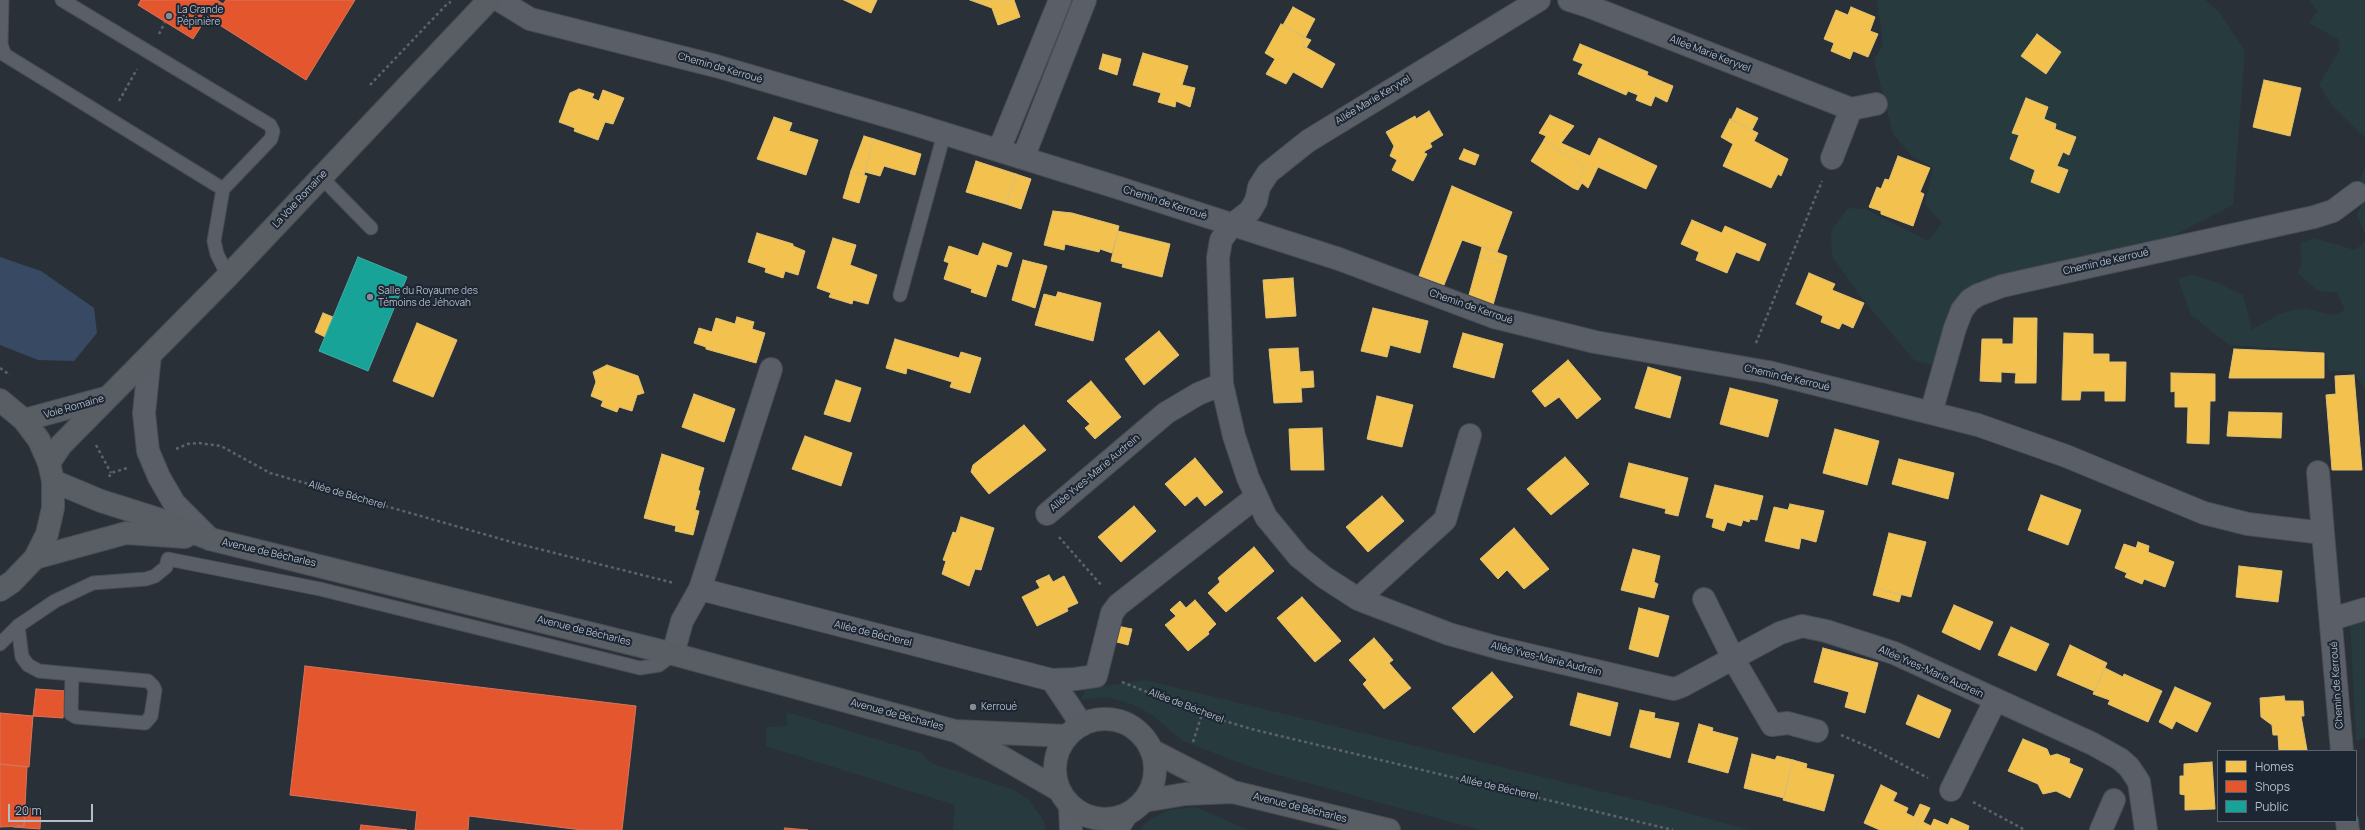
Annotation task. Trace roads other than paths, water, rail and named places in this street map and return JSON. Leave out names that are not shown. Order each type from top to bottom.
[{"type":"main road","name":"La Voie Romaine","points":[[108,396],[228,276],[489,0]]},
{"type":"main road","name":"Voie Romaine","points":[[24,420],[74,408],[108,396]]},
{"type":"main road","name":"Voie Romaine","points":[[51,472],[61,446],[108,396]]},
{"type":"main road","points":[[0,400],[24,420],[39,440],[51,472],[53,508],[47,534],[35,558],[12,582],[0,590]]},
{"type":"main road","name":"Avenue de Bécharles","points":[[51,472],[101,502],[158,518],[210,539],[673,654],[955,730],[1075,730]]},
{"type":"main road","name":"Avenue de Bécharles","points":[[35,558],[126,533],[210,539]]},
{"type":"main road","points":[[1102,720],[1122,722],[1134,729],[1144,738],[1151,750],[1155,763],[1155,776],[1151,790],[1144,801],[1121,822],[1112,819],[1097,819],[1083,814],[1065,798],[1056,776],[1056,762],[1059,749],[1075,730],[1102,720]]},
{"type":"main road","name":"Avenue de Bécharles","points":[[955,730],[1065,798]]},
{"type":"main road","name":"Avenue de Bécharles","points":[[1151,750],[1233,792],[1389,830]]},
{"type":"main road","name":"Avenue de Bécharles","points":[[1144,801],[1185,794],[1233,792]]},
{"type":"street","name":"Chemin de Kerroué","points":[[499,0],[517,12],[536,20],[716,66],[999,150],[1339,259],[1494,317],[1595,342],[1780,375],[1978,425],[2066,456],[2204,513],[2248,524],[2323,533]]},
{"type":"street","points":[[999,150],[1060,0]]},
{"type":"street","points":[[1023,158],[1085,0]]},
{"type":"street","name":"Allée Marie Keryvel","points":[[1232,225],[1250,211],[1256,201],[1259,187],[1268,173],[1308,141],[1539,0]]},
{"type":"street","name":"Allée Marie Keryvel","points":[[1569,0],[1588,6],[1851,109]]},
{"type":"street","points":[[1832,158],[1851,109],[1876,104]]},
{"type":"street","name":"Chemin de Kerroué","points":[[1931,413],[1955,328],[1962,310],[1970,300],[1978,295],[2002,286],[2314,217],[2333,211],[2357,193]]},
{"type":"street","name":"Allée Yves-Marie Audrein","points":[[1232,225],[1221,240],[1219,247],[1222,384],[1234,436],[1256,497],[1266,518],[1294,552],[1324,577],[1358,599],[1449,634],[1492,646],[1674,689],[1734,660],[1791,628],[1812,627],[1894,653],[1995,701],[2108,751],[2129,767],[2139,782],[2142,793],[2146,830]]},
{"type":"street","name":"Avenue de Bécharles","points":[[150,355],[144,413],[146,443],[151,459],[159,478],[174,503],[210,539]]},
{"type":"street","points":[[673,654],[682,621],[700,589],[771,369]]},
{"type":"street","name":"Allée Yves-Marie Audrein","points":[[1047,514],[1166,414],[1198,394],[1222,384]]},
{"type":"street","points":[[1358,599],[1445,520],[1470,435]]},
{"type":"street","name":"Chemin de Kerroué","points":[[2318,472],[2332,619],[2342,750]]},
{"type":"street","name":"Allée de Bécherel","points":[[700,589],[1052,680],[1096,676],[1112,613],[1118,605],[1256,497]]},
{"type":"street","points":[[1704,600],[1734,660],[1772,725],[1788,723],[1817,731]]},
{"type":"street","points":[[2332,619],[2365,609]]},
{"type":"street","points":[[1052,680],[1075,730]]},
{"type":"street","name":"Allée Yves-Marie Audrein","points":[[1951,790],[1995,701]]},
{"type":"street","points":[[1065,798],[1071,830]]},
{"type":"street","points":[[2101,830],[2114,800]]},
{"type":"lane","points":[[2,0],[2,58],[223,189]]},
{"type":"lane","points":[[62,0],[270,125],[273,131],[271,139],[223,189],[214,241],[217,254],[228,276]]},
{"type":"lane","points":[[900,295],[944,134]]},
{"type":"lane","points":[[321,176],[371,228]]},
{"type":"lane","points":[[0,644],[18,626],[55,601],[93,583],[155,576],[166,567],[168,559],[320,590],[640,668],[659,665],[673,654]]},
{"type":"lane","points":[[18,626],[22,657],[28,665],[39,670],[148,681],[155,690],[151,716],[144,723],[76,717],[71,714],[72,674]]},
{"type":"water","points":[[0,257],[41,271],[94,308],[97,333],[74,361],[38,360],[0,345]]},
{"type":"place","name":"La Grande Pépinière","points":[[169,16]]},
{"type":"place","name":"Salle du Royaume des Témoins de Jéhovah","points":[[370,297]]},
{"type":"place","name":"Kerroué","points":[[973,707]]}]
